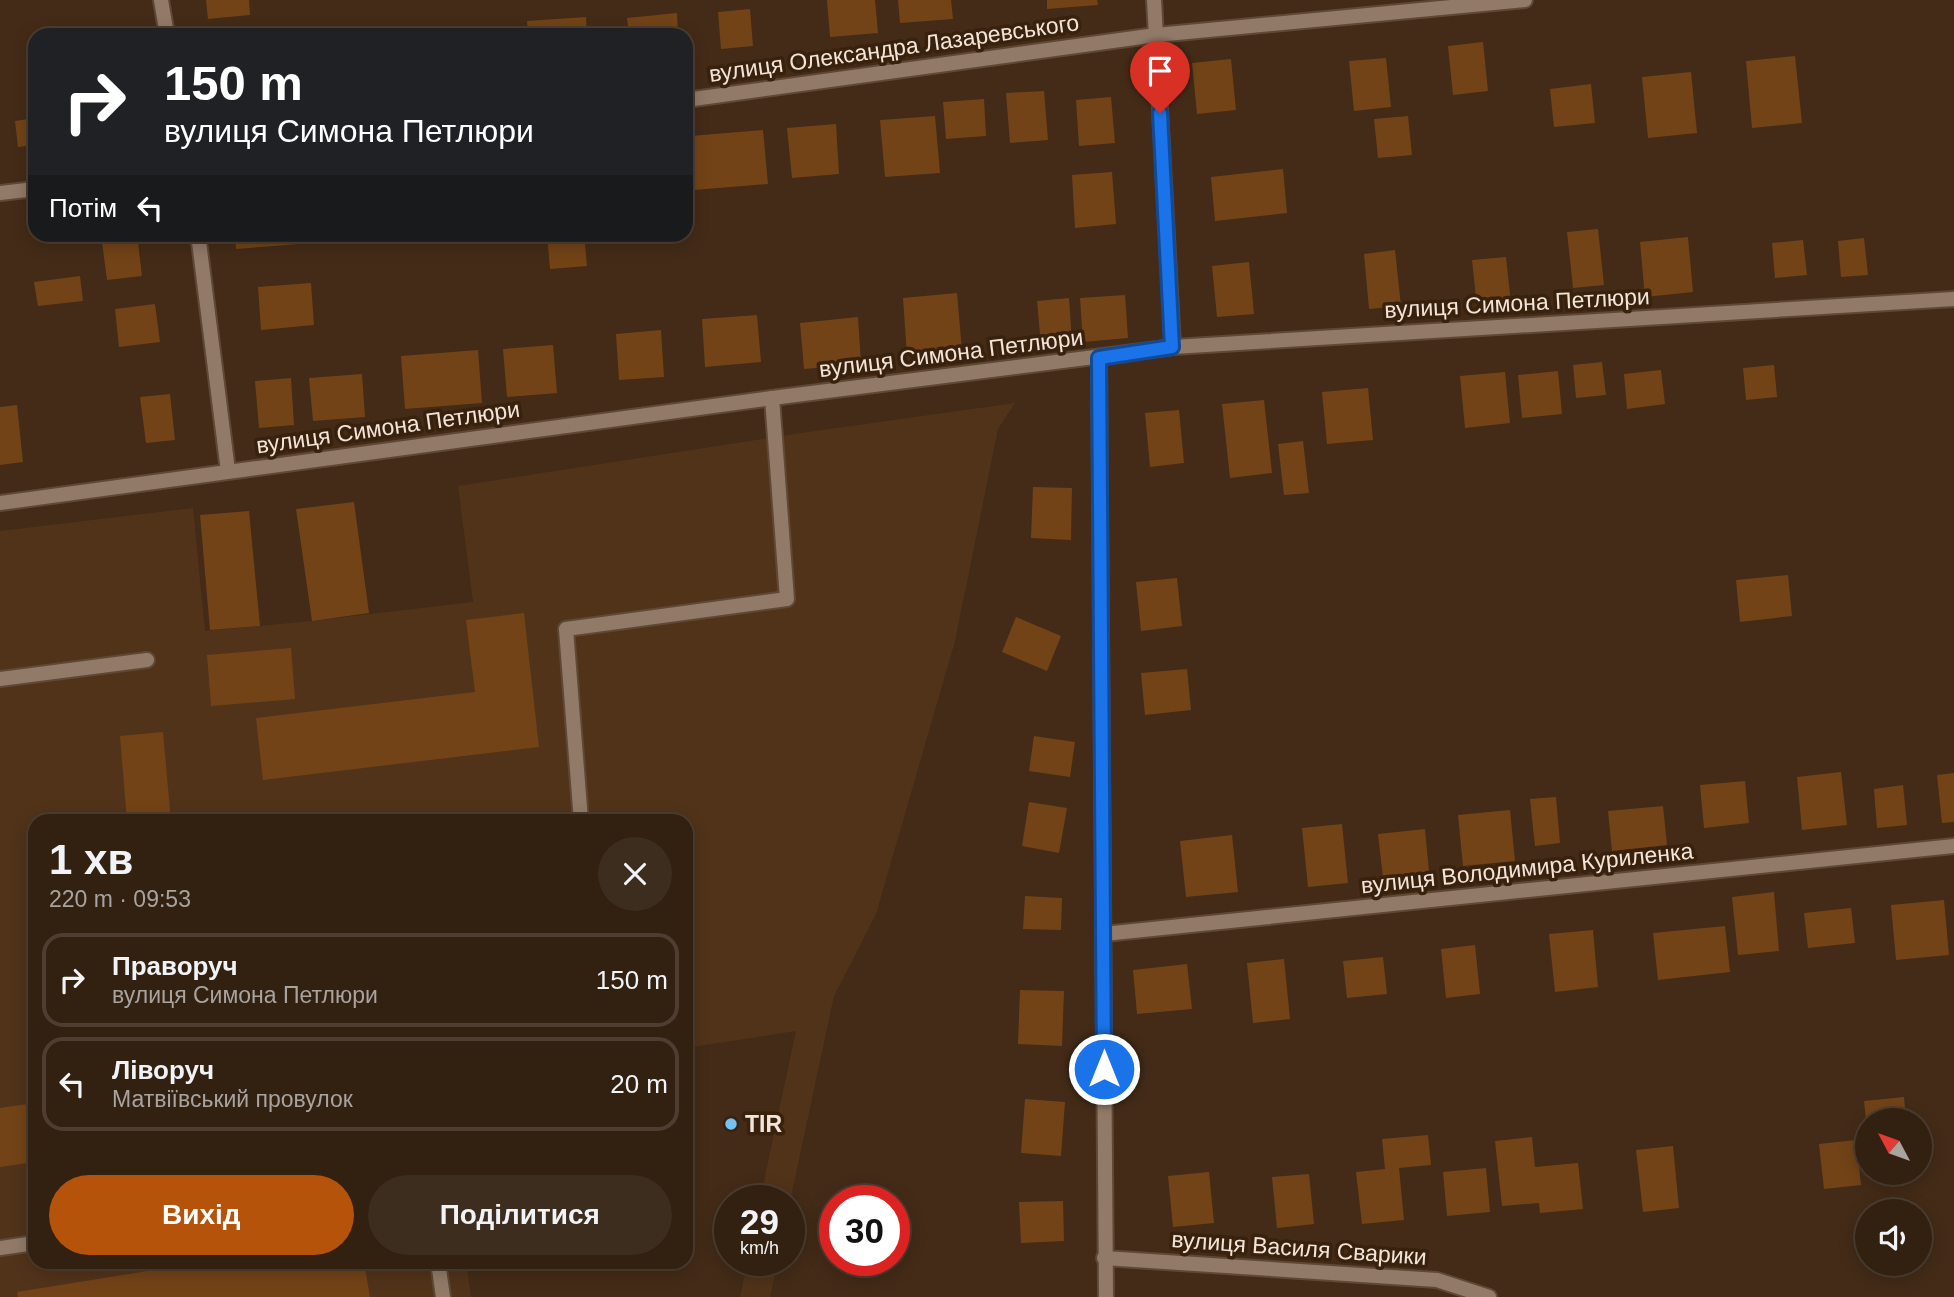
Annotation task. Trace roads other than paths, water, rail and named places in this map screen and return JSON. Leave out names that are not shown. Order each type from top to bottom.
[{"type":"street","points":[[161,0],[166,28]]},
{"type":"street","points":[[1154,0],[1172,347]]},
{"type":"street","name":"вулиця Олександра Лазаревського","points":[[693,99],[1156,35],[1525,0]]},
{"type":"street","points":[[0,194],[28,190]]},
{"type":"street","points":[[199,242],[228,471]]},
{"type":"street","name":"вулиця Симона Петлюри","points":[[0,503],[772,398],[1172,347],[1954,299]]},
{"type":"street","points":[[1099,358],[1105,1297]]},
{"type":"street","points":[[580,814],[566,628],[787,599],[772,398]]},
{"type":"street","points":[[0,679],[148,660]]},
{"type":"street","name":"вулиця Володимира Куриленка","points":[[1104,934],[1954,846]]},
{"type":"street","points":[[0,1248],[28,1244]]},
{"type":"street","name":"вулиця Василя Сварики","points":[[1104,1258],[1437,1280],[1489,1297]]},
{"type":"street","points":[[439,1269],[443,1297]]},
{"type":"place","name":"TIR","points":[[731,1124]]}]
